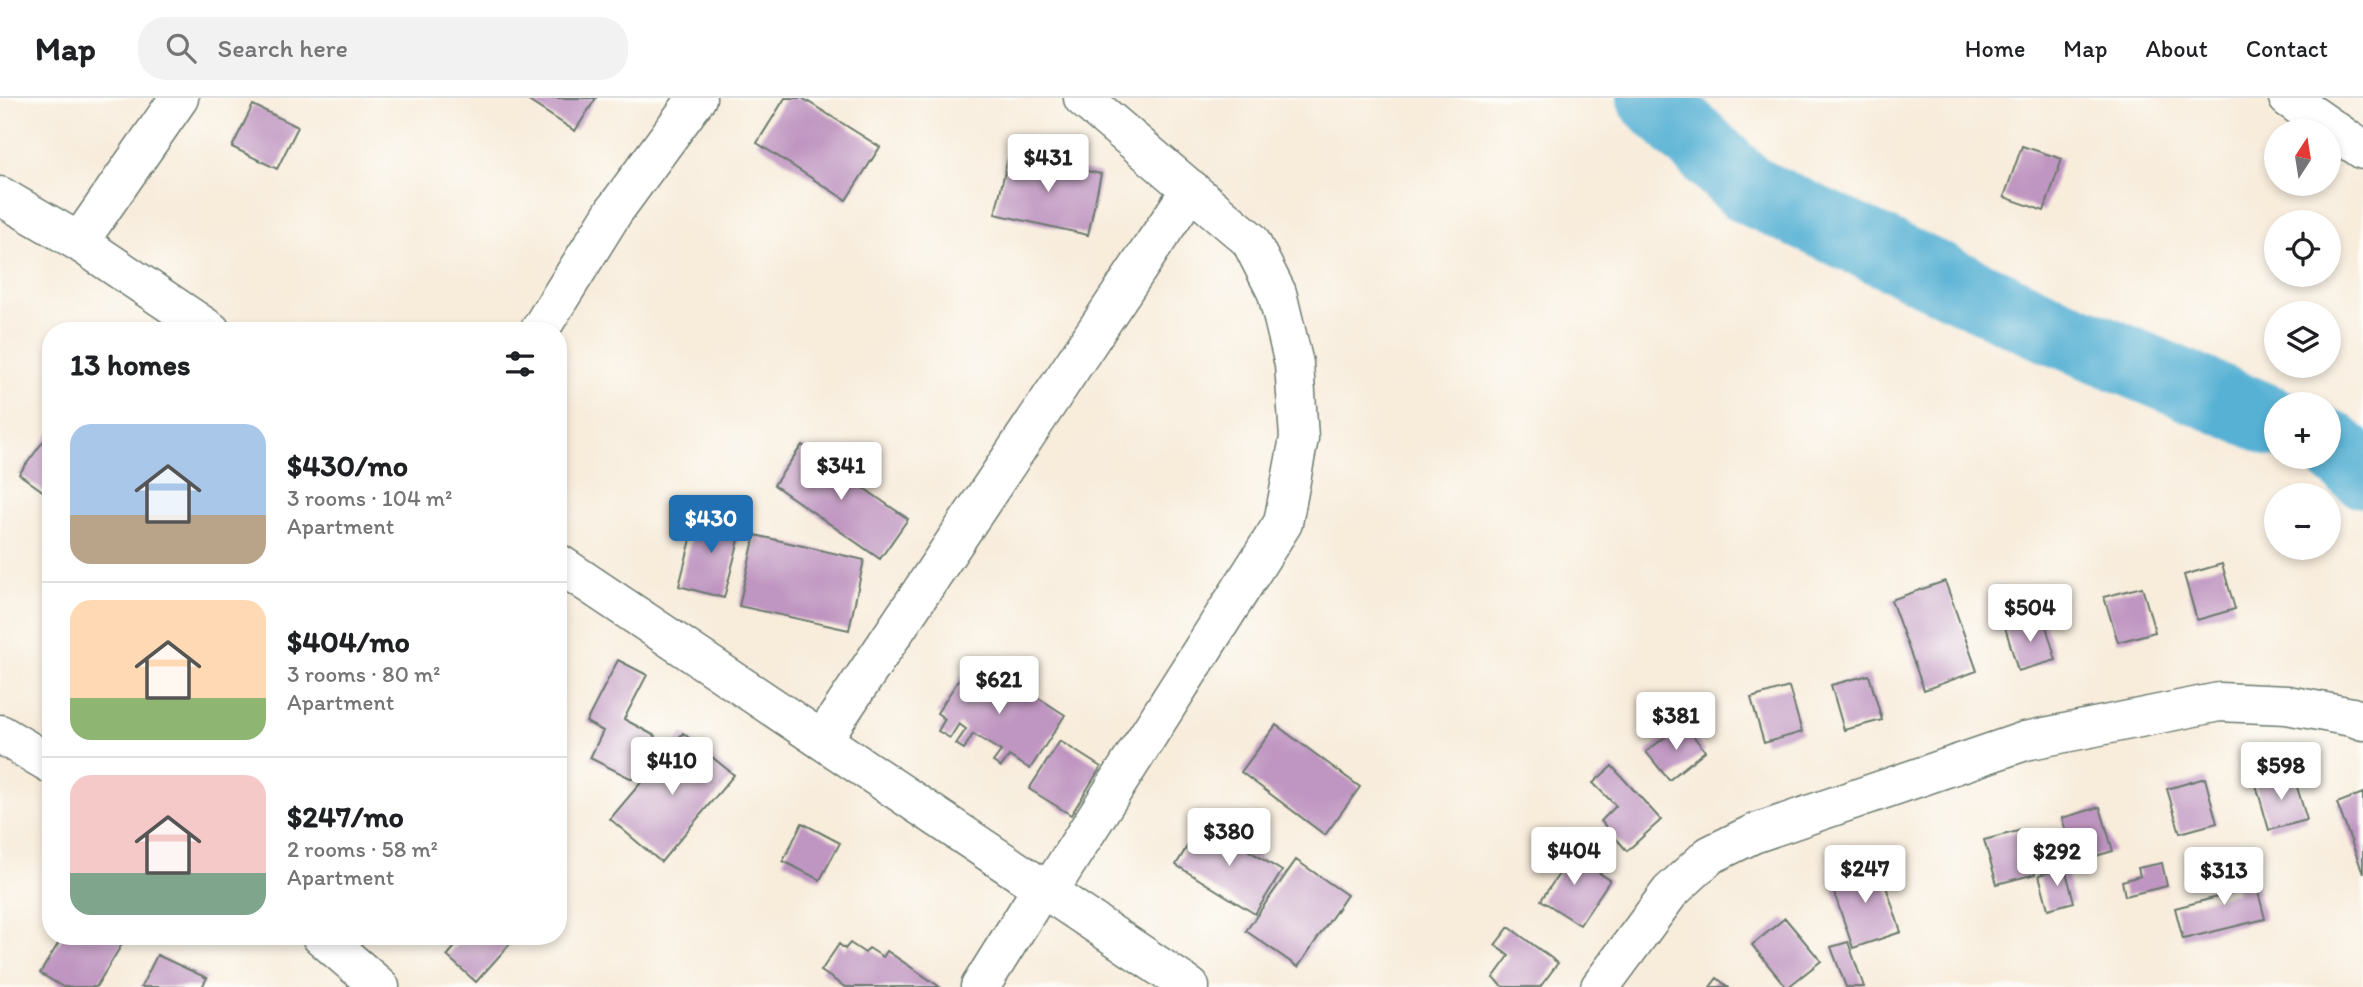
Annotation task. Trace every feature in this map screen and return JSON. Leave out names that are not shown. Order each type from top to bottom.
[{"type":"street","points":[[79,242],[178,98]]},
{"type":"street","points":[[545,322],[614,211],[697,98]]},
{"type":"street","points":[[981,987],[1042,888],[1054,883],[1283,523],[1299,438],[1294,364],[1277,293],[1250,240],[1083,98]]},
{"type":"street","points":[[2288,98],[2363,150]]},
{"type":"street","points":[[822,740],[1191,189]]},
{"type":"street","points":[[0,197],[79,242],[198,322]]},
{"type":"street","points":[[567,569],[1190,987]]},
{"type":"street","points":[[1600,987],[1670,892],[1710,855],[1753,834],[2025,741],[2219,702],[2287,705],[2352,717],[2363,722]]},
{"type":"street","points":[[0,734],[42,759]]},
{"type":"street","points":[[331,945],[380,987]]},
{"type":"building","points":[[524,98],[596,98],[575,131]]},
{"type":"building","points":[[785,98],[802,98],[880,147],[846,200],[757,143]]},
{"type":"building","points":[[253,105],[298,127],[277,169],[232,147]]},
{"type":"building","points":[[2022,146],[2062,159],[2044,211],[2004,197]]},
{"type":"building","points":[[1009,154],[1101,174],[1088,235],[995,214]]},
{"type":"building","points":[[42,443],[42,491],[19,474]]},
{"type":"building","points":[[802,445],[908,519],[880,559],[774,485]]},
{"type":"building","points":[[698,512],[743,524],[724,598],[679,586]]},
{"type":"building","points":[[755,535],[864,560],[849,630],[739,606]]},
{"type":"building","points":[[2222,564],[2235,609],[2197,620],[2184,575]]},
{"type":"building","points":[[1945,581],[1977,671],[1924,690],[1891,600]]},
{"type":"building","points":[[2142,587],[2155,632],[2118,642],[2104,597]]},
{"type":"building","points":[[2043,616],[2056,660],[2018,671],[2005,627]]},
{"type":"building","points":[[618,660],[647,675],[624,719],[655,736],[632,779],[590,758],[603,731],[586,722]]},
{"type":"building","points":[[986,664],[1065,715],[1030,769],[1009,756],[1001,767],[993,762],[1001,751],[973,734],[964,749],[956,744],[966,729],[959,724],[950,738],[938,731],[945,719],[937,713],[967,667],[980,674]]},
{"type":"building","points":[[1869,675],[1882,720],[1844,730],[1831,685]]},
{"type":"building","points":[[1789,687],[1802,732],[1764,743],[1751,698]]},
{"type":"building","points":[[1683,723],[1705,751],[1669,780],[1646,752]]},
{"type":"building","points":[[1276,725],[1360,787],[1325,835],[1241,772]]},
{"type":"building","points":[[683,733],[734,775],[661,862],[610,819]]},
{"type":"building","points":[[1060,741],[1101,767],[1071,815],[1029,789]]},
{"type":"building","points":[[1612,766],[1661,820],[1627,851],[1601,821],[1616,806],[1593,783]]},
{"type":"building","points":[[2293,774],[2307,820],[2269,830],[2256,785]]},
{"type":"building","points":[[2205,778],[2217,823],[2180,833],[2167,789]]},
{"type":"building","points":[[2363,793],[2363,873],[2337,803]]},
{"type":"building","points":[[2100,807],[2113,851],[2075,862],[2062,818]]},
{"type":"building","points":[[1202,822],[1282,871],[1255,914],[1176,865]]},
{"type":"building","points":[[802,823],[840,843],[820,880],[783,861]]},
{"type":"building","points":[[2022,830],[2035,874],[1997,884],[1984,840]]},
{"type":"building","points":[[1561,848],[1610,880],[1580,925],[1541,900],[1559,874],[1548,866]]},
{"type":"building","points":[[1296,860],[1347,895],[1298,967],[1246,931]]},
{"type":"building","points":[[2250,860],[2265,919],[2183,939],[2175,908],[2237,892],[2230,865]]},
{"type":"building","points":[[1878,862],[1901,932],[1853,948],[1829,878]]},
{"type":"building","points":[[2162,863],[2167,886],[2125,896],[2122,881],[2140,876],[2138,868]]},
{"type":"building","points":[[2065,868],[2074,902],[2048,909],[2039,875]]},
{"type":"building","points":[[1785,918],[1821,961],[1788,987],[1752,945]]},
{"type":"building","points":[[1509,927],[1558,963],[1540,987],[1504,987],[1493,978],[1509,956],[1495,945]]},
{"type":"building","points":[[1848,942],[1864,987],[1846,987],[1831,947]]},
{"type":"building","points":[[850,943],[865,953],[869,948],[883,957],[887,951],[940,987],[845,987],[821,971],[839,944],[845,949]]},
{"type":"building","points":[[57,945],[122,945],[96,987],[63,987],[40,973]]},
{"type":"building","points":[[456,945],[509,945],[476,982],[447,956]]},
{"type":"building","points":[[157,955],[207,978],[202,987],[141,987]]},
{"type":"building","points":[[1717,978],[1728,987],[1710,987]]},
{"type":"waterway","points":[[1652,98],[1747,189],[2040,324],[2264,418]]},
{"type":"waterway","points":[[2341,454],[2363,473]]}]
